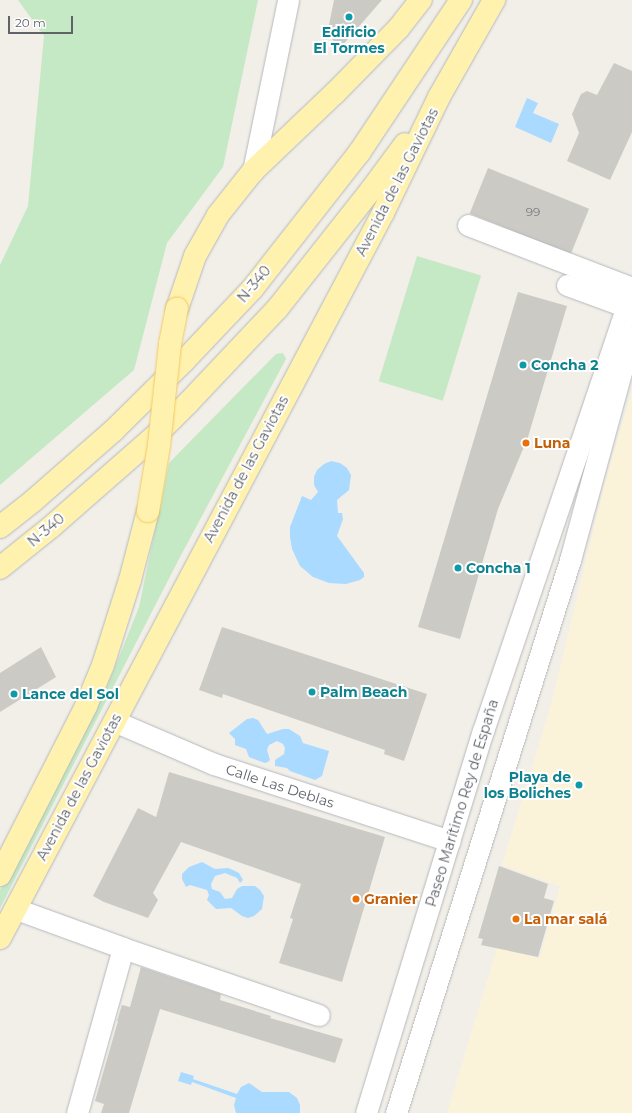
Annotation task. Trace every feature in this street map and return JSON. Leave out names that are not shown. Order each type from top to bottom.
[{"type":"main road","name":"Avenida de las Gaviotas","points":[[0,876],[86,706],[103,665],[130,580],[148,511],[159,445],[170,344],[177,309],[195,256],[218,215],[253,171],[388,40],[421,0]]},
{"type":"main road","name":"N-340","points":[[0,527],[114,430],[184,361],[253,288],[359,153],[461,0]]},
{"type":"main road","name":"Avenida de las Gaviotas","points":[[0,938],[382,213],[439,97],[494,0]]},
{"type":"main road","name":"N-340","points":[[0,568],[156,435],[272,315],[372,190],[439,97]]},
{"type":"street","points":[[253,171],[288,0]]},
{"type":"street","points":[[468,225],[630,295]]},
{"type":"street","points":[[566,285],[630,295]]},
{"type":"street","name":"Paseo Marítimo Rey de España","points":[[366,1113],[485,724],[630,295]]},
{"type":"street","points":[[396,1113],[570,560],[632,331]]},
{"type":"street","name":"Calle Las Deblas","points":[[114,722],[214,764],[450,841]]},
{"type":"street","points":[[16,909],[123,948],[320,1015]]},
{"type":"street","points":[[77,1113],[123,948]]},
{"type":"green space","points":[[18,0],[258,0],[223,167],[167,243],[134,370],[0,485],[0,265],[28,206],[44,36]]},
{"type":"green space","points":[[417,256],[481,276],[443,401],[379,381]]},
{"type":"green space","points":[[283,353],[286,359],[180,557],[0,908],[0,890],[105,692],[139,607],[169,463],[276,354]]},
{"type":"sand","name":"Playa de los Boliches","points":[[632,391],[632,1113],[447,1113],[497,948],[540,958],[560,886],[502,865],[551,705],[606,478]]},
{"type":"water","points":[[527,98],[538,103],[533,113],[559,124],[551,143],[515,127]]},
{"type":"water","points":[[331,461],[340,463],[347,468],[351,475],[349,490],[337,500],[338,513],[342,513],[343,519],[337,536],[364,573],[364,577],[360,580],[346,584],[329,583],[313,577],[300,566],[292,549],[290,537],[290,527],[302,496],[311,500],[318,492],[314,485],[314,477],[317,470],[324,464]]},
{"type":"water","points":[[253,718],[258,720],[267,734],[283,729],[289,729],[300,736],[303,743],[329,751],[322,776],[315,780],[290,771],[287,768],[275,766],[275,760],[284,754],[285,748],[283,744],[277,741],[269,745],[267,750],[270,760],[268,762],[265,763],[249,757],[246,749],[235,745],[235,739],[229,733],[247,719]]},
{"type":"water","points":[[202,862],[215,869],[228,868],[233,870],[239,873],[243,880],[240,883],[237,878],[225,873],[215,876],[211,884],[212,889],[220,892],[225,899],[232,898],[237,889],[242,886],[255,886],[264,896],[262,909],[254,916],[248,918],[242,916],[231,908],[216,909],[207,900],[209,895],[207,890],[190,885],[186,887],[182,879],[182,874],[189,867]]},
{"type":"water","points":[[181,1072],[194,1076],[193,1079],[237,1094],[241,1087],[249,1083],[262,1092],[289,1092],[297,1098],[300,1105],[300,1113],[236,1113],[234,1105],[236,1098],[192,1082],[191,1085],[178,1081]]},
{"type":"building","name":"Edificio El Tormes","points":[[334,0],[382,0],[341,47],[327,35]]},
{"type":"building","points":[[614,63],[632,71],[632,132],[610,180],[567,161],[579,133],[572,114],[581,94],[587,91],[597,95]]},
{"type":"building","points":[[488,168],[589,209],[571,254],[470,213]]},
{"type":"building","points":[[518,292],[567,306],[528,437],[498,509],[460,639],[418,627]]},
{"type":"building","name":"Palm Beach","points":[[222,627],[427,694],[404,761],[384,754],[385,750],[223,694],[222,698],[199,690]]},
{"type":"building","name":"Lance del Sol","points":[[41,647],[56,677],[0,712],[0,673]]},
{"type":"building","points":[[169,772],[385,837],[342,982],[279,963],[293,919],[290,918],[301,884],[181,842],[153,893],[158,900],[148,918],[104,902],[93,896],[138,808],[156,817]]},
{"type":"building","name":"La mar salá","points":[[499,866],[548,884],[544,898],[554,901],[538,957],[481,945],[483,939],[478,938]]},
{"type":"building","points":[[141,967],[221,994],[220,1000],[271,1016],[270,1018],[343,1039],[335,1063],[160,1009],[129,1113],[101,1113],[104,1104],[95,1101],[122,1005],[130,1007]]},
{"type":"place","name":"Edificio El Tormes","points":[[349,17]]},
{"type":"place","name":"Concha 2","points":[[523,365]]},
{"type":"place","name":"Luna","points":[[526,443]]},
{"type":"place","name":"Concha 1","points":[[458,568]]},
{"type":"place","name":"Palm Beach","points":[[312,692]]},
{"type":"place","name":"Lance del Sol","points":[[14,694]]},
{"type":"place","name":"Playa de los Boliches","points":[[579,785]]},
{"type":"place","name":"Granier","points":[[356,899]]},
{"type":"place","name":"La mar salá","points":[[516,919]]}]
